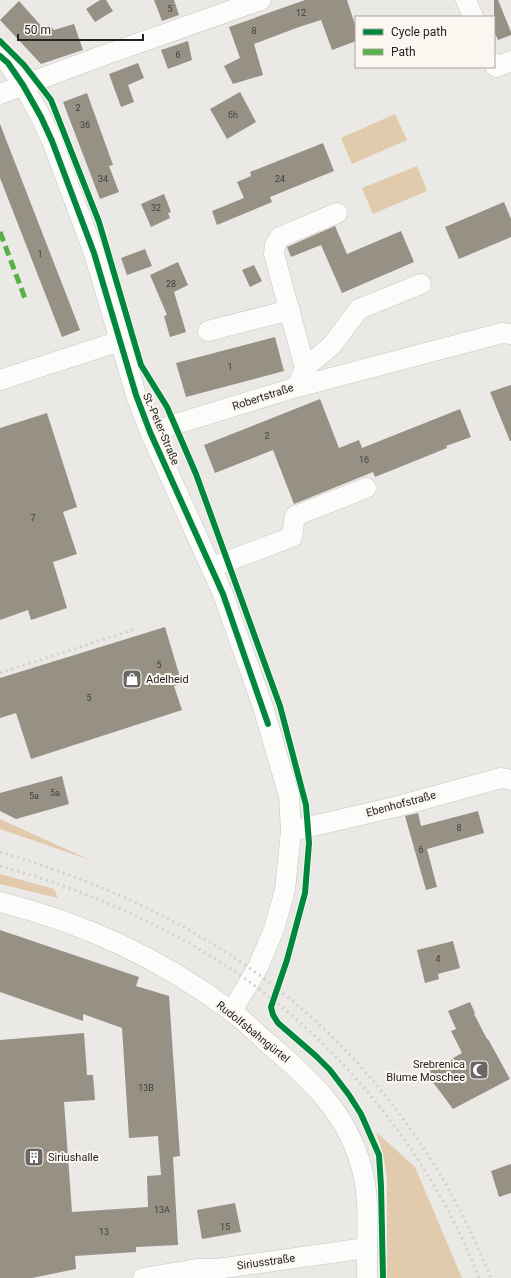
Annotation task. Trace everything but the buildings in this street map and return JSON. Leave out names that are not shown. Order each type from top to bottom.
[{"type":"street","points":[[0,94],[261,0]]},
{"type":"street","points":[[466,0],[473,16]]},
{"type":"street","name":"St.-Peter-Straße","points":[[0,56],[8,63],[23,85],[44,123],[94,253],[136,395],[150,432],[223,594],[268,724],[289,796],[291,831],[286,890],[274,929],[258,967],[232,1011]]},
{"type":"street","points":[[337,213],[280,238],[275,245],[274,254],[305,368],[332,345],[360,309],[422,284]]},
{"type":"street","points":[[208,331],[290,310]]},
{"type":"street","points":[[298,388],[502,333],[511,334]]},
{"type":"street","points":[[0,380],[120,341]]},
{"type":"street","name":"Robertstraße","points":[[150,432],[298,388],[305,368]]},
{"type":"street","points":[[212,567],[292,537],[295,516],[366,488]]},
{"type":"street","name":"Ebenhofstraße","points":[[291,831],[395,807],[501,778],[511,780]]},
{"type":"street","name":"Rudolfsbahngürtel","points":[[0,902],[80,926],[125,946],[162,965],[232,1011],[308,1077],[327,1099],[344,1124],[362,1170],[367,1205],[366,1278]]},
{"type":"street","name":"Siriusstraße","points":[[143,1278],[197,1268],[218,1274],[366,1248]]},
{"type":"shaded area","points":[[395,114],[407,140],[352,164],[341,138]]},
{"type":"shaded area","points":[[417,166],[427,191],[373,214],[362,188]]},
{"type":"shaded area","points":[[0,819],[90,860],[0,829]]},
{"type":"shaded area","points":[[0,874],[54,889],[58,898],[0,884]]},
{"type":"shaded area","points":[[376,1132],[415,1167],[462,1278],[387,1278],[387,1179],[383,1153]]},
{"type":"railway","points":[[0,673],[135,629]]},
{"type":"railway","points":[[0,852],[68,874],[131,901],[192,931],[248,967],[300,1008],[349,1054],[394,1107],[435,1166],[451,1193],[491,1278]]},
{"type":"railway","points":[[0,866],[28,874],[84,894],[139,917],[166,931],[217,960],[259,989],[300,1022],[338,1059],[373,1099],[405,1141],[434,1185],[459,1231],[479,1278]]},
{"type":"marked path","points":[[0,232],[26,301]]},
{"type":"cycle path","points":[[0,41],[24,65],[51,100],[99,222],[141,365],[167,407],[196,474],[280,706],[306,805],[309,843],[305,893],[287,960],[271,1007],[273,1015],[278,1023],[330,1070],[349,1095],[361,1114],[379,1155],[383,1278]]},
{"type":"cycle path","points":[[0,56],[8,63],[23,85],[41,117],[52,141],[94,253],[136,395],[150,432],[223,594],[268,724]]},
{"type":"place","name":"Adelheid","points":[[132,679]]},
{"type":"place","name":"Srebrenica Blume Moschee","points":[[479,1070]]},
{"type":"place","name":"Siriushalle","points":[[34,1157]]}]
